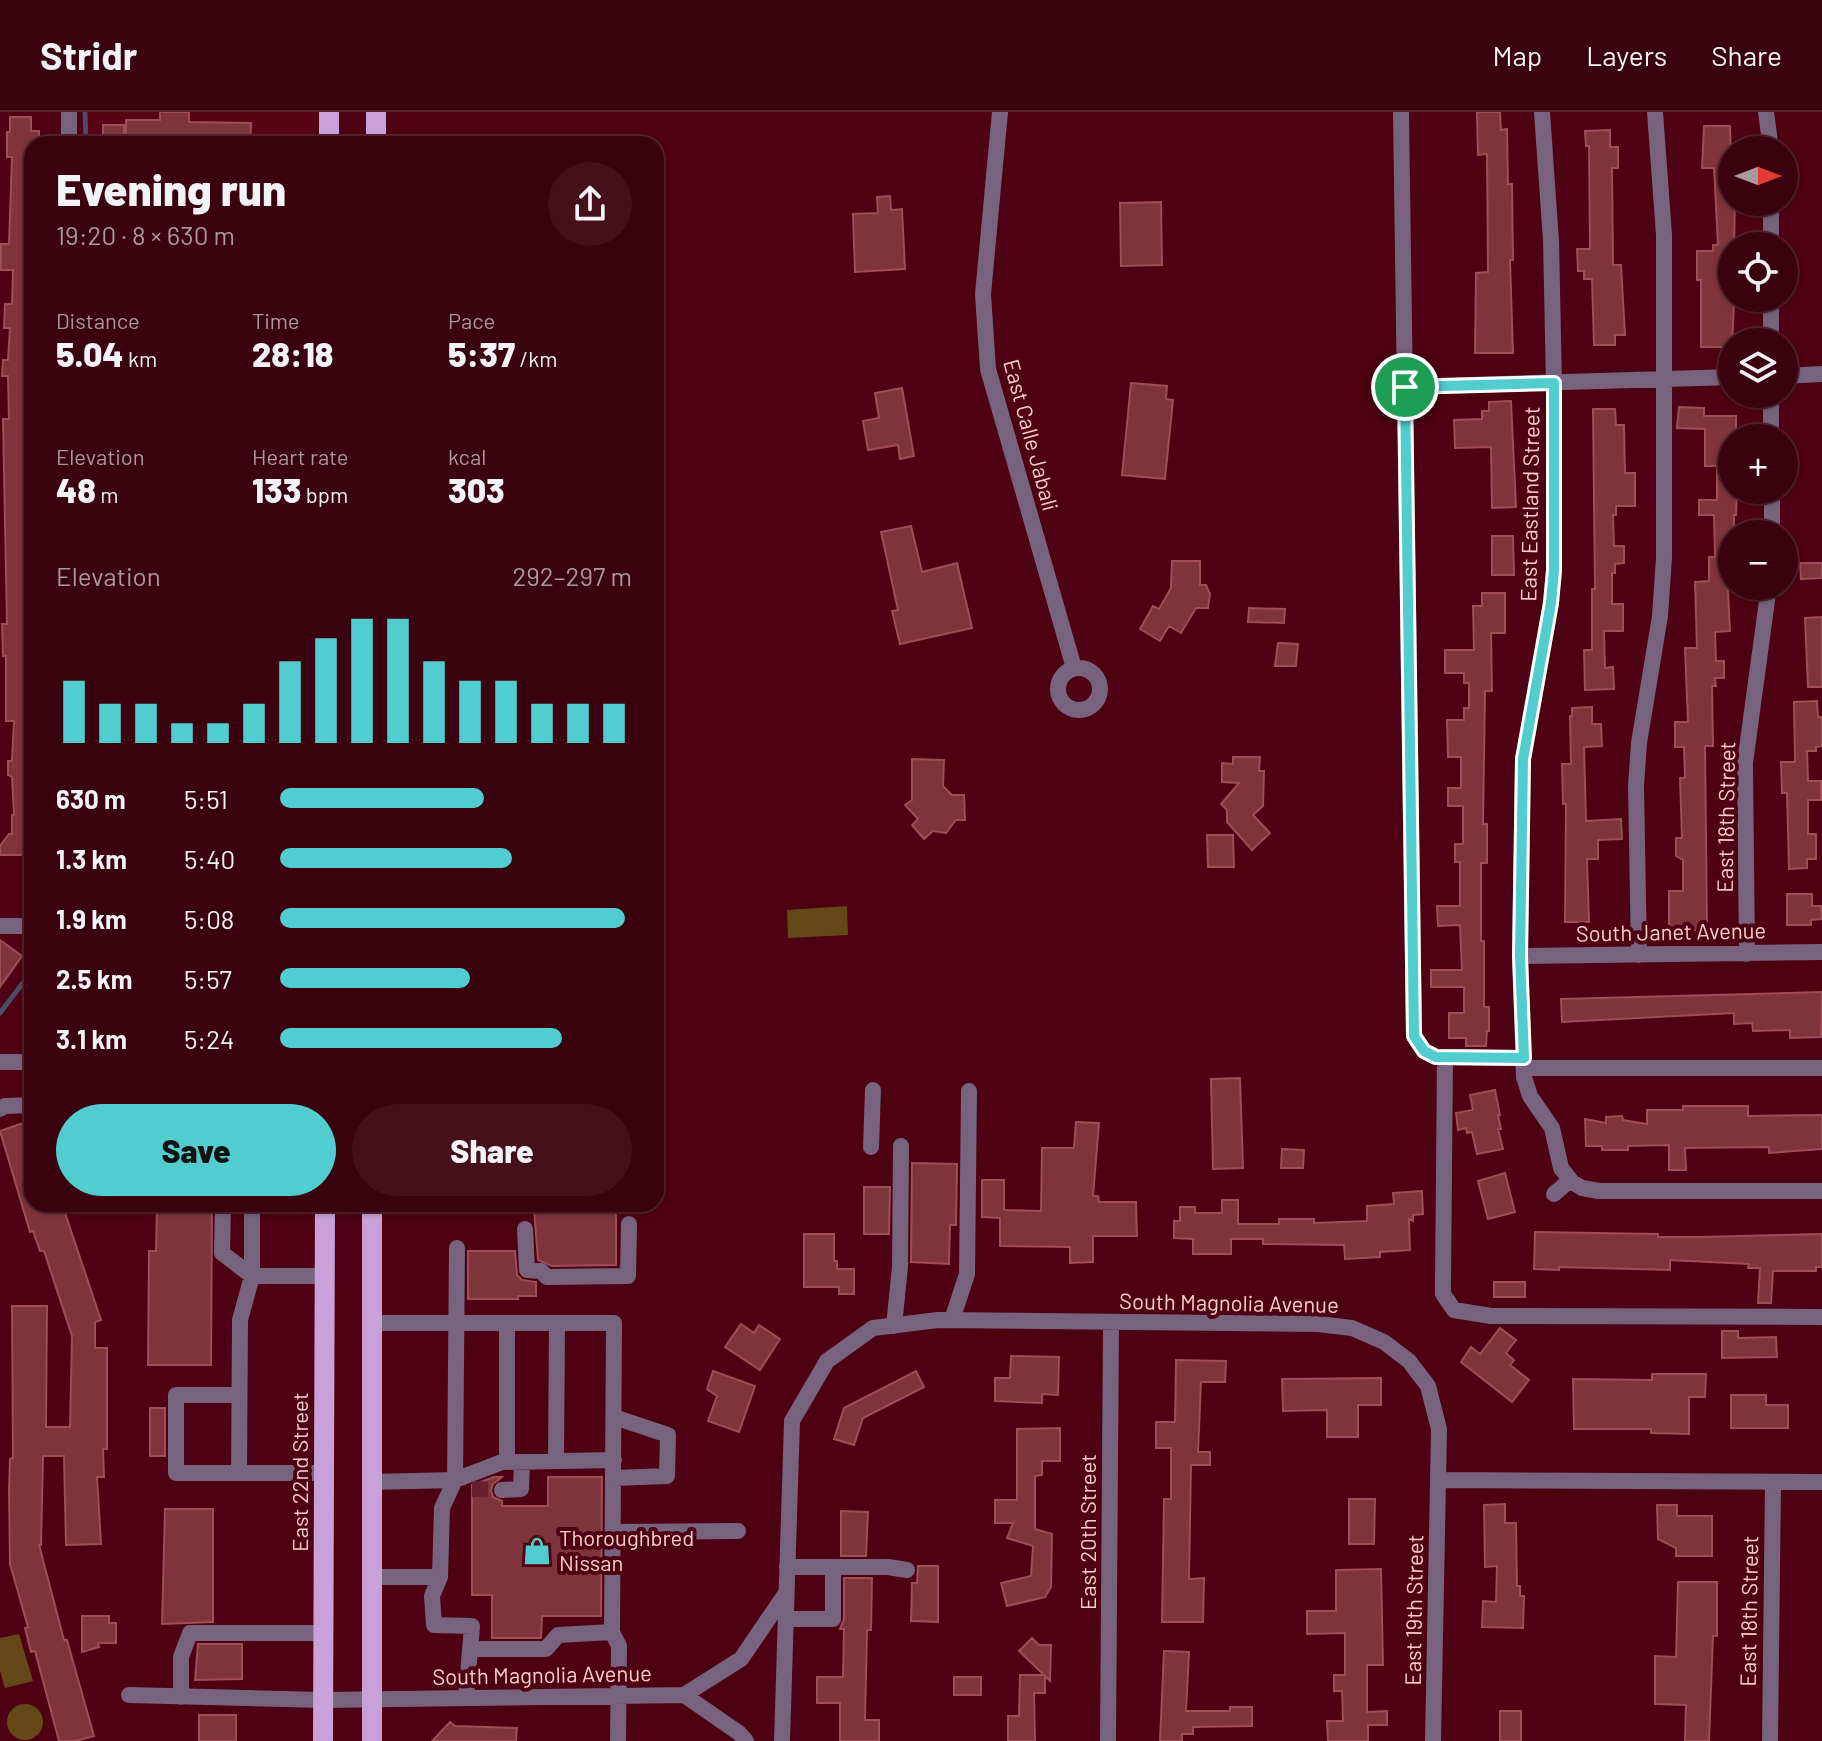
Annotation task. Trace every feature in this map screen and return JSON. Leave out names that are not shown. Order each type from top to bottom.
[{"type":"main road","points":[[329,112],[329,136]]},
{"type":"main road","points":[[376,112],[376,136]]},
{"type":"main road","name":"East 22nd Street","points":[[323,1741],[325,1212]]},
{"type":"main road","points":[[372,1212],[372,1741]]},
{"type":"street","points":[[69,112],[69,136]]},
{"type":"street","name":"East Calle Jabali","points":[[1000,112],[983,294],[988,369],[1074,668]]},
{"type":"street","points":[[1401,112],[1414,1036],[1418,1045],[1429,1055],[1445,1057],[1524,1063],[1822,1068]]},
{"type":"street","name":"East Eastland Street","points":[[1542,112],[1551,241],[1554,570],[1523,759],[1520,956],[1524,1063],[1530,1096],[1552,1128],[1558,1159],[1567,1176]]},
{"type":"street","points":[[1639,955],[1636,786],[1639,743],[1660,616],[1663,571],[1664,235],[1655,112]]},
{"type":"street","points":[[1766,112],[1769,136]]},
{"type":"street","points":[[1798,375],[1822,374]]},
{"type":"street","points":[[1405,387],[1718,377]]},
{"type":"street","name":"East 18th Street","points":[[1747,954],[1745,763],[1767,600]]},
{"type":"street","points":[[0,926],[24,926]]},
{"type":"street","name":"South Janet Avenue","points":[[1520,956],[1822,952]]},
{"type":"street","points":[[1445,1057],[1443,1294],[1454,1310],[1491,1316],[1822,1317]]},
{"type":"street","points":[[0,1062],[24,1062]]},
{"type":"street","points":[[871,1147],[873,1090]]},
{"type":"street","points":[[952,1320],[967,1274],[969,1091]]},
{"type":"street","points":[[0,1109],[24,1105]]},
{"type":"street","points":[[894,1326],[900,1267],[901,1146]]},
{"type":"street","points":[[1554,1194],[1567,1176],[1582,1188],[1599,1191],[1822,1191]]},
{"type":"street","points":[[223,1212],[222,1253],[252,1276],[325,1276]]},
{"type":"street","points":[[239,1472],[240,1320],[252,1276],[252,1212]]},
{"type":"street","points":[[525,1229],[527,1270],[541,1271],[547,1277],[628,1276],[629,1224]]},
{"type":"street","points":[[457,1248],[455,1480],[442,1508],[440,1577],[432,1596],[434,1625],[472,1626],[466,1698]]},
{"type":"street","name":"South Magnolia Avenue","points":[[782,1741],[792,1421],[827,1361],[873,1328],[952,1320],[1318,1324],[1352,1328],[1384,1342],[1409,1361],[1428,1386],[1439,1429],[1438,1480]]},
{"type":"street","points":[[372,1323],[614,1323],[612,1632],[619,1646],[618,1741]]},
{"type":"street","points":[[502,1490],[521,1489],[515,1462],[507,1323]]},
{"type":"street","points":[[556,1461],[557,1323]]},
{"type":"street","name":"East 20th Street","points":[[1108,1741],[1111,1323]]},
{"type":"street","points":[[239,1395],[176,1395],[176,1473],[324,1473]]},
{"type":"street","points":[[613,1478],[667,1476],[668,1435],[614,1417]]},
{"type":"street","points":[[371,1482],[455,1480],[515,1462],[614,1460]]},
{"type":"street","points":[[455,1480],[472,1489]]},
{"type":"street","points":[[1438,1480],[1822,1482]]},
{"type":"street","name":"East 19th Street","points":[[1433,1741],[1438,1480]]},
{"type":"street","name":"East 18th Street","points":[[1770,1741],[1773,1482]]},
{"type":"street","points":[[613,1532],[738,1531]]},
{"type":"street","points":[[787,1567],[907,1570]]},
{"type":"street","points":[[786,1619],[833,1619],[833,1567]]},
{"type":"street","points":[[371,1577],[440,1577]]},
{"type":"street","points":[[684,1695],[741,1659],[787,1592]]},
{"type":"street","points":[[470,1649],[546,1649],[558,1635],[612,1632]]},
{"type":"street","points":[[181,1697],[181,1657],[190,1633],[323,1633]]},
{"type":"street","name":"South Magnolia Avenue","points":[[129,1695],[323,1700],[684,1695],[746,1741]]},
{"type":"shaded area","points":[[88,112],[316,112],[316,136],[88,136]]},
{"type":"shaded area","points":[[847,906],[848,935],[788,938],[787,910]]},
{"type":"shaded area","points":[[19,1634],[33,1681],[5,1688],[0,1671],[0,1638]]},
{"type":"shaded area","points":[[25,1704],[37,1710],[43,1722],[37,1734],[25,1740],[13,1734],[7,1722],[13,1710]]},
{"type":"building","points":[[160,112],[189,112],[189,122],[251,123],[250,136],[126,136],[126,120],[160,120]]},
{"type":"building","points":[[1477,112],[1500,112],[1501,130],[1507,129],[1508,184],[1512,184],[1513,260],[1510,260],[1513,353],[1475,353],[1476,273],[1488,272],[1487,154],[1478,155]]},
{"type":"building","points":[[10,117],[31,117],[31,131],[39,131],[39,136],[24,136],[24,855],[0,855],[0,846],[12,834],[14,815],[8,761],[12,761],[14,721],[6,721],[6,656],[3,656],[2,624],[7,624],[3,419],[9,419],[8,376],[2,376],[3,360],[8,360],[10,328],[4,328],[5,304],[12,304],[13,270],[1,270],[1,244],[9,244],[12,157],[7,157],[7,132],[10,132]]},
{"type":"building","points":[[103,125],[124,125],[124,136],[103,136]]},
{"type":"building","points":[[1704,126],[1730,126],[1730,136],[1718,136],[1718,216],[1735,216],[1734,232],[1718,232],[1718,245],[1714,168],[1702,168]]},
{"type":"building","points":[[1610,130],[1610,147],[1618,147],[1618,168],[1612,168],[1613,265],[1621,265],[1625,335],[1615,335],[1615,345],[1594,345],[1592,279],[1584,279],[1584,271],[1578,271],[1577,249],[1590,249],[1589,146],[1586,146],[1585,131]]},
{"type":"building","points":[[890,196],[891,210],[902,209],[905,269],[855,272],[853,214],[878,213],[877,197]]},
{"type":"building","points":[[1161,202],[1162,265],[1121,266],[1120,203]]},
{"type":"building","points":[[1713,245],[1718,245],[1718,312],[1734,312],[1733,328],[1718,328],[1718,347],[1701,347],[1701,280],[1697,280],[1697,251],[1713,251]]},
{"type":"building","points":[[1131,383],[1167,386],[1166,399],[1173,400],[1165,479],[1122,475]]},
{"type":"building","points":[[902,388],[914,456],[900,459],[898,445],[868,450],[863,421],[879,418],[875,393]]},
{"type":"building","points":[[1511,401],[1516,507],[1492,508],[1491,447],[1455,448],[1454,420],[1482,419],[1482,411],[1489,411],[1489,402]]},
{"type":"building","points":[[1679,407],[1704,408],[1704,416],[1736,416],[1736,424],[1718,424],[1718,504],[1736,504],[1734,520],[1718,520],[1718,600],[1728,600],[1730,631],[1715,632],[1716,661],[1724,661],[1724,678],[1715,678],[1716,686],[1712,686],[1713,746],[1705,746],[1707,930],[1669,930],[1669,891],[1683,891],[1683,860],[1676,856],[1676,838],[1682,838],[1680,778],[1685,778],[1684,747],[1675,747],[1675,722],[1688,722],[1685,648],[1697,648],[1695,582],[1709,581],[1709,557],[1715,557],[1714,515],[1699,515],[1699,500],[1717,500],[1717,466],[1705,466],[1705,429],[1677,428]]},
{"type":"building","points":[[1593,409],[1615,409],[1616,425],[1624,425],[1625,473],[1635,473],[1635,506],[1616,506],[1616,515],[1613,515],[1614,546],[1624,546],[1624,563],[1615,564],[1615,573],[1612,573],[1612,604],[1623,604],[1623,631],[1604,631],[1605,668],[1613,667],[1614,689],[1585,690],[1584,650],[1592,650],[1592,589],[1595,589]]},
{"type":"building","points":[[911,526],[922,572],[957,563],[972,628],[900,644],[892,611],[898,610],[881,532]]},
{"type":"building","points":[[1492,536],[1513,536],[1514,575],[1492,575]]},
{"type":"building","points":[[1172,561],[1200,561],[1200,585],[1206,585],[1210,594],[1208,608],[1196,608],[1181,633],[1169,626],[1160,641],[1140,629],[1153,606],[1159,609],[1171,588]]},
{"type":"building","points":[[1800,563],[1822,563],[1822,578],[1801,579]]},
{"type":"building","points":[[1482,593],[1505,593],[1505,633],[1491,633],[1492,691],[1485,691],[1483,824],[1487,824],[1487,863],[1481,863],[1481,941],[1484,941],[1484,1007],[1489,1007],[1489,1031],[1486,1046],[1466,1046],[1466,1038],[1449,1038],[1449,1013],[1464,1013],[1464,987],[1431,987],[1431,970],[1462,970],[1460,925],[1438,926],[1437,906],[1460,906],[1460,862],[1455,862],[1455,844],[1463,844],[1463,806],[1448,806],[1448,788],[1461,788],[1461,757],[1448,757],[1447,720],[1464,720],[1464,708],[1469,708],[1469,683],[1464,683],[1464,673],[1445,673],[1445,650],[1474,650],[1473,606],[1482,606]]},
{"type":"building","points":[[1249,608],[1285,609],[1284,623],[1248,622]]},
{"type":"building","points":[[1822,617],[1822,687],[1808,687],[1805,618]]},
{"type":"building","points":[[1278,643],[1298,644],[1296,666],[1275,666]]},
{"type":"building","points":[[1817,701],[1818,717],[1822,717],[1822,746],[1816,747],[1816,751],[1807,751],[1808,781],[1821,781],[1821,800],[1808,800],[1808,834],[1816,834],[1816,859],[1807,859],[1807,868],[1789,869],[1787,793],[1782,793],[1781,762],[1795,762],[1794,702]]},
{"type":"building","points":[[1592,707],[1592,724],[1601,724],[1602,746],[1584,747],[1586,821],[1621,819],[1622,839],[1598,840],[1598,859],[1587,859],[1589,922],[1565,922],[1566,804],[1563,804],[1562,764],[1571,764],[1572,708]]},
{"type":"building","points":[[1233,757],[1260,757],[1259,771],[1264,771],[1263,806],[1253,815],[1270,833],[1252,850],[1227,822],[1227,810],[1221,804],[1239,783],[1222,782],[1222,763],[1233,764]]},
{"type":"building","points":[[912,759],[944,760],[943,786],[952,795],[964,795],[965,820],[956,820],[946,833],[933,831],[924,839],[912,825],[918,819],[905,805],[912,800]]},
{"type":"building","points":[[1207,835],[1233,835],[1234,867],[1208,867]]},
{"type":"building","points":[[1787,894],[1812,894],[1812,906],[1821,906],[1822,919],[1811,920],[1811,925],[1787,925]]},
{"type":"building","points":[[0,940],[22,956],[0,987]]},
{"type":"building","points":[[1822,992],[1821,1037],[1790,1038],[1790,1030],[1753,1031],[1752,1023],[1734,1024],[1734,1013],[1562,1022],[1561,999]]},
{"type":"building","points":[[1240,1078],[1243,1168],[1213,1169],[1211,1079]]},
{"type":"building","points":[[1495,1090],[1503,1149],[1477,1154],[1472,1132],[1467,1133],[1466,1128],[1458,1130],[1456,1113],[1473,1110],[1470,1095]]},
{"type":"building","points":[[1683,1106],[1748,1106],[1748,1116],[1822,1115],[1822,1149],[1769,1153],[1769,1147],[1685,1148],[1686,1170],[1669,1170],[1669,1145],[1628,1146],[1628,1150],[1602,1150],[1602,1146],[1586,1146],[1585,1119],[1606,1123],[1606,1117],[1622,1116],[1623,1120],[1647,1124],[1647,1110],[1683,1110]]},
{"type":"building","points":[[1076,1122],[1099,1123],[1093,1196],[1098,1196],[1099,1202],[1136,1202],[1137,1236],[1093,1236],[1093,1262],[1070,1263],[1070,1247],[1000,1246],[1000,1218],[982,1217],[982,1180],[1004,1180],[1004,1210],[1041,1211],[1042,1148],[1074,1148]]},
{"type":"building","points":[[24,1123],[24,1212],[0,1131]]},
{"type":"building","points":[[1282,1149],[1304,1150],[1303,1168],[1281,1168]]},
{"type":"building","points":[[912,1163],[957,1164],[956,1225],[950,1225],[949,1264],[911,1262]]},
{"type":"building","points":[[1505,1173],[1515,1212],[1488,1219],[1478,1181]]},
{"type":"building","points":[[864,1187],[890,1187],[889,1234],[864,1234]]},
{"type":"building","points":[[1422,1191],[1423,1214],[1413,1215],[1413,1221],[1409,1219],[1410,1250],[1380,1252],[1380,1257],[1345,1259],[1344,1245],[1263,1244],[1263,1239],[1231,1239],[1231,1254],[1193,1254],[1193,1239],[1174,1238],[1174,1221],[1180,1221],[1180,1207],[1195,1207],[1195,1213],[1222,1213],[1222,1200],[1238,1200],[1238,1224],[1279,1224],[1279,1219],[1314,1219],[1314,1223],[1367,1221],[1367,1206],[1394,1204],[1393,1193]]},
{"type":"building","points":[[24,1212],[65,1212],[101,1320],[95,1322],[95,1348],[107,1348],[107,1449],[103,1449],[104,1477],[97,1477],[101,1544],[66,1545],[64,1456],[43,1456],[39,1545],[94,1736],[76,1741],[59,1741],[35,1651],[31,1652],[25,1628],[28,1627],[10,1564],[12,1306],[47,1306],[46,1427],[70,1427],[72,1336],[44,1251],[40,1251],[33,1231],[30,1232]]},
{"type":"building","points":[[157,1212],[212,1212],[211,1365],[148,1365],[149,1251],[156,1251]]},
{"type":"building","points":[[534,1212],[616,1212],[616,1265],[552,1266],[538,1260]]},
{"type":"building","points":[[1535,1232],[1658,1234],[1658,1237],[1822,1234],[1822,1267],[1816,1267],[1816,1271],[1773,1271],[1771,1303],[1758,1303],[1760,1268],[1748,1268],[1749,1264],[1670,1260],[1670,1270],[1534,1269]]},
{"type":"building","points":[[804,1234],[834,1234],[834,1261],[837,1261],[837,1269],[854,1269],[854,1294],[839,1294],[839,1287],[804,1287]]},
{"type":"building","points":[[468,1251],[515,1251],[517,1275],[522,1280],[536,1282],[536,1296],[468,1299]]},
{"type":"building","points":[[1494,1282],[1525,1282],[1525,1297],[1494,1297]]},
{"type":"building","points":[[741,1324],[754,1333],[759,1325],[780,1339],[760,1370],[725,1347]]},
{"type":"building","points":[[1500,1328],[1516,1340],[1506,1353],[1514,1360],[1510,1365],[1529,1380],[1512,1402],[1461,1362],[1471,1347],[1480,1354]]},
{"type":"building","points":[[1722,1331],[1738,1331],[1738,1338],[1776,1337],[1777,1357],[1722,1358]]},
{"type":"building","points":[[1011,1356],[1059,1357],[1058,1395],[1042,1394],[1042,1403],[995,1401],[995,1378],[1010,1378]]},
{"type":"building","points":[[1176,1360],[1226,1361],[1225,1382],[1201,1382],[1198,1452],[1210,1452],[1210,1465],[1191,1465],[1189,1579],[1204,1578],[1203,1622],[1162,1622],[1164,1499],[1171,1499],[1171,1448],[1156,1448],[1156,1422],[1175,1422]]},
{"type":"building","points":[[713,1371],[755,1386],[739,1432],[708,1421],[717,1396],[707,1389]]},
{"type":"building","points":[[916,1371],[924,1387],[863,1418],[854,1445],[834,1439],[844,1408]]},
{"type":"building","points":[[1652,1374],[1706,1374],[1705,1397],[1689,1397],[1689,1434],[1651,1433],[1651,1429],[1574,1429],[1573,1379],[1652,1380]]},
{"type":"building","points":[[1381,1378],[1381,1405],[1358,1405],[1358,1437],[1327,1437],[1327,1410],[1283,1411],[1282,1379]]},
{"type":"building","points":[[1731,1395],[1766,1395],[1766,1405],[1788,1405],[1788,1428],[1731,1428]]},
{"type":"building","points":[[150,1408],[165,1408],[165,1456],[150,1456]]},
{"type":"building","points":[[1060,1428],[1060,1461],[1042,1461],[1042,1475],[1035,1476],[1035,1529],[1052,1534],[1051,1587],[1045,1597],[1007,1606],[1001,1583],[1031,1576],[1033,1546],[1007,1538],[1013,1523],[995,1523],[995,1500],[1017,1500],[1017,1429]]},
{"type":"building","name":"Thoroughbred Nissan","points":[[502,1477],[491,1490],[493,1497],[502,1501],[502,1506],[548,1506],[548,1477],[602,1477],[601,1616],[542,1616],[541,1638],[492,1638],[492,1595],[472,1595],[472,1485]]},
{"type":"building","points":[[1349,1499],[1375,1499],[1374,1544],[1349,1544]]},
{"type":"building","points":[[1505,1504],[1505,1523],[1516,1523],[1517,1586],[1520,1586],[1520,1596],[1524,1596],[1523,1628],[1482,1627],[1483,1601],[1496,1602],[1497,1566],[1485,1567],[1484,1505]]},
{"type":"building","points":[[1657,1505],[1677,1505],[1677,1516],[1712,1516],[1712,1556],[1676,1556],[1676,1548],[1658,1539]]},
{"type":"building","points":[[165,1509],[213,1509],[213,1622],[162,1624]]},
{"type":"building","points":[[841,1511],[868,1512],[866,1556],[841,1556]]},
{"type":"building","points":[[918,1566],[938,1566],[938,1622],[911,1621],[912,1583],[917,1583]]},
{"type":"building","points":[[1381,1569],[1383,1665],[1367,1665],[1367,1712],[1387,1711],[1387,1725],[1368,1725],[1368,1741],[1328,1741],[1327,1721],[1343,1721],[1342,1691],[1334,1691],[1334,1675],[1345,1675],[1345,1633],[1307,1634],[1307,1611],[1336,1611],[1336,1570]]},
{"type":"building","points":[[844,1578],[872,1578],[871,1630],[867,1630],[865,1720],[879,1720],[879,1741],[840,1741],[840,1703],[817,1703],[817,1677],[843,1677],[844,1629],[840,1629],[844,1619]]},
{"type":"building","points":[[1678,1582],[1717,1582],[1717,1636],[1713,1636],[1709,1741],[1685,1741],[1686,1705],[1655,1704],[1655,1656],[1676,1657]]},
{"type":"building","points":[[82,1616],[109,1616],[109,1623],[116,1623],[116,1643],[98,1643],[99,1647],[82,1652]]},
{"type":"building","points":[[1032,1638],[1039,1645],[1051,1645],[1050,1681],[1045,1676],[1045,1693],[1034,1693],[1035,1741],[1008,1741],[1008,1716],[1019,1716],[1020,1675],[1044,1675],[1019,1651]]},
{"type":"building","points":[[198,1644],[242,1644],[242,1679],[195,1680]]},
{"type":"building","points":[[1164,1651],[1189,1652],[1186,1711],[1230,1711],[1230,1707],[1252,1707],[1252,1726],[1193,1727],[1193,1734],[1182,1734],[1182,1741],[1160,1741]]},
{"type":"building","points":[[954,1677],[981,1677],[981,1695],[954,1695]]},
{"type":"building","points":[[1500,1711],[1521,1711],[1521,1741],[1500,1741]]},
{"type":"building","points":[[199,1715],[236,1715],[236,1741],[199,1741]]},
{"type":"building","points":[[450,1722],[455,1726],[517,1728],[516,1741],[432,1741]]},
{"type":"waterway","points":[[85,112],[86,136]]},
{"type":"waterway","points":[[0,1013],[24,982]]},
{"type":"tunnel","points":[[472,1489],[502,1490]]},
{"type":"place","name":"Thoroughbred Nissan","points":[[537,1551]]},
{"type":"route","points":[[1554,383],[1554,570],[1523,759],[1520,956],[1524,1058],[1436,1057],[1424,1051],[1414,1036],[1405,387],[1554,383]]}]
